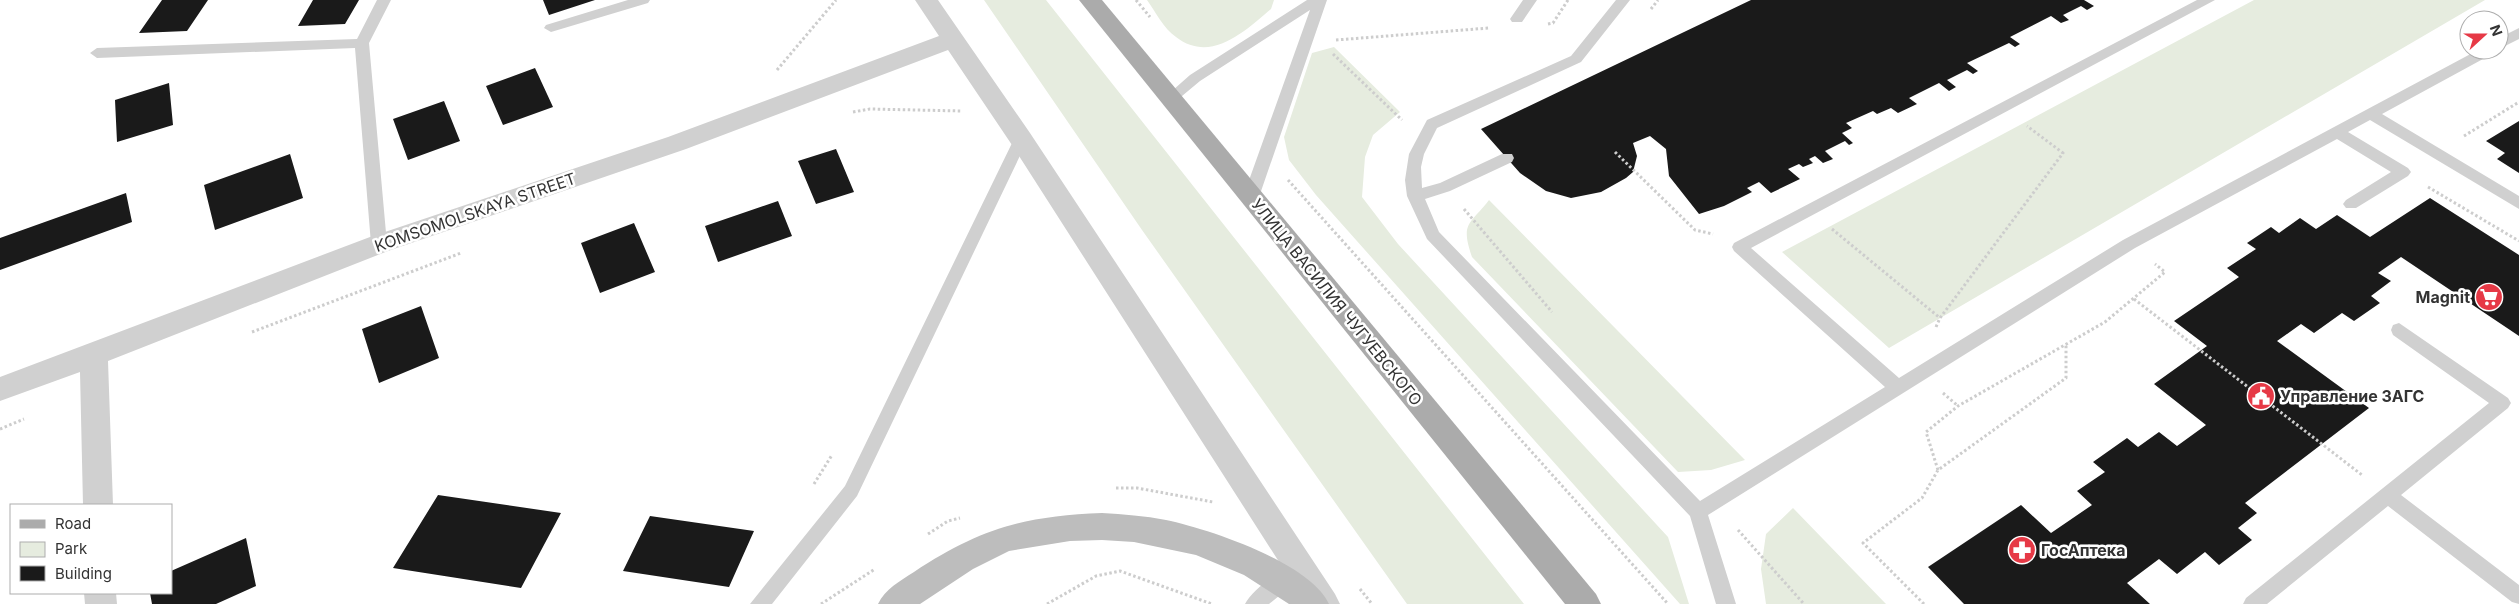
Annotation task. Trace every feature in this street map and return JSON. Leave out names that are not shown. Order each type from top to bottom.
[{"type":"main road","name":"УЛИЦА ВАСИЛИЯ ЧУГУЕВСКОГО","points":[[1090,0],[1585,604]]},
{"type":"street","points":[[926,0],[1021,139],[1324,604]]},
{"type":"street","name":"KOMSOMOLSKAYA STREET","points":[[0,389],[94,355],[379,244],[677,143],[953,39]]},
{"type":"street","points":[[94,355],[98,504]]},
{"type":"street","points":[[894,604],[946,568],[1005,539],[1067,527],[1127,528],[1183,538],[1236,557],[1283,581],[1312,604]]},
{"type":"lane","points":[[379,244],[362,43],[384,0]]},
{"type":"lane","points":[[551,28],[643,0]]},
{"type":"lane","points":[[1171,98],[1195,78],[1316,0]]},
{"type":"lane","points":[[1251,196],[1320,0]]},
{"type":"lane","points":[[1517,19],[1530,0]]},
{"type":"lane","points":[[1623,0],[1576,59],[1432,124],[1421,139],[1413,159],[1415,196],[1433,235],[1698,512],[1726,604]]},
{"type":"lane","points":[[1898,388],[1740,247],[2208,0]]},
{"type":"lane","points":[[97,53],[362,43]]},
{"type":"lane","points":[[1698,512],[1714,500],[2129,244],[2471,60]]},
{"type":"lane","points":[[2371,114],[2519,203]]},
{"type":"lane","points":[[2338,132],[2403,172],[2351,204]]},
{"type":"lane","points":[[760,604],[852,491],[1021,139]]},
{"type":"lane","points":[[1415,196],[1445,187],[1507,158]]},
{"type":"lane","points":[[2253,604],[2502,403],[2399,330]]},
{"type":"lane","points":[[2388,496],[2519,596]]},
{"type":"lane","points":[[1255,604],[1283,581]]},
{"type":"path","points":[[772,76],[836,0]]},
{"type":"path","points":[[1545,24],[1553,23],[1568,0]]},
{"type":"path","points":[[1321,41],[1492,28]]},
{"type":"path","points":[[1310,30],[1421,139]]},
{"type":"path","points":[[2460,139],[2519,102]]},
{"type":"path","points":[[1921,374],[1940,318],[2063,153],[2003,108]]},
{"type":"path","points":[[851,113],[870,109],[1002,112]]},
{"type":"path","points":[[1615,152],[1641,177]]},
{"type":"path","points":[[1265,155],[1668,604]]},
{"type":"path","points":[[2403,172],[2519,241]]},
{"type":"path","points":[[1445,187],[1554,314]]},
{"type":"path","points":[[1809,210],[1940,318]]},
{"type":"path","points":[[251,332],[462,252]]},
{"type":"path","points":[[1938,470],[1926,432],[1958,406],[2105,322],[2165,272]]},
{"type":"path","points":[[2133,299],[2388,496]]},
{"type":"path","points":[[1923,604],[1863,543],[1922,498],[1938,470],[2066,378],[2066,344]]},
{"type":"path","points":[[0,429],[26,418]]},
{"type":"path","points":[[1714,500],[1749,544],[1804,604]]},
{"type":"path","points":[[1047,604],[1096,576],[1120,571],[1212,604]]},
{"type":"green space","points":[[984,0],[1046,0],[1524,604],[1407,604],[1142,230]]},
{"type":"green space","points":[[1147,0],[1274,0],[1271,9],[1239,35],[1215,46],[1202,47],[1189,44],[1172,34]]},
{"type":"green space","points":[[2254,0],[2485,0],[2468,10],[2459,10],[2459,15],[1889,348],[1782,252]]},
{"type":"green space","points":[[1334,47],[1400,112],[1373,135],[1365,157],[1362,197],[1398,244],[1668,537],[1689,604],[1680,604],[1316,195],[1289,160],[1284,137],[1312,53]]},
{"type":"green space","points":[[1489,200],[1745,460],[1711,470],[1678,472],[1472,257],[1467,230],[1472,220]]},
{"type":"green space","points":[[1793,508],[1886,604],[1766,604],[1761,569],[1766,534]]},
{"type":"building","points":[[162,0],[208,0],[187,31],[139,33]]},
{"type":"building","points":[[313,0],[359,0],[345,24],[298,26]]},
{"type":"building","points":[[543,0],[595,0],[549,15]]},
{"type":"building","points":[[1751,0],[2084,0],[2094,6],[2087,10],[2081,6],[2063,15],[2069,20],[2061,23],[2051,16],[2010,37],[2020,44],[2015,47],[2009,43],[1967,63],[1978,71],[1973,74],[1967,70],[1947,80],[1956,87],[1949,91],[1939,83],[1909,98],[1917,104],[1898,113],[1891,108],[1877,114],[1873,111],[1846,123],[1852,128],[1842,133],[1853,143],[1849,145],[1845,141],[1825,151],[1833,159],[1823,163],[1815,156],[1809,159],[1813,163],[1803,167],[1799,164],[1788,169],[1800,179],[1771,193],[1759,182],[1747,188],[1752,192],[1724,206],[1699,214],[1669,176],[1666,149],[1650,136],[1633,143],[1637,156],[1633,172],[1626,178],[1601,192],[1571,198],[1546,191],[1520,173],[1481,129]]},
{"type":"building","points":[[535,68],[553,107],[503,125],[486,86]]},
{"type":"building","points":[[169,83],[173,125],[117,142],[115,100]]},
{"type":"building","points":[[444,101],[460,141],[408,160],[393,119]]},
{"type":"building","points":[[2519,121],[2519,173],[2497,159],[2505,153],[2486,141]]},
{"type":"building","points":[[836,149],[854,192],[816,204],[798,161]]},
{"type":"building","points":[[290,154],[303,198],[215,230],[204,185]]},
{"type":"building","points":[[126,193],[132,222],[0,270],[0,238]]},
{"type":"building","points":[[2430,198],[2519,255],[2519,336],[2401,257],[2378,273],[2391,281],[2371,296],[2380,303],[2354,321],[2342,313],[2314,333],[2301,324],[2277,341],[2369,408],[2245,503],[2257,513],[2238,528],[2252,540],[2219,565],[2205,552],[2177,574],[2159,559],[2127,583],[2150,604],[1964,604],[1928,567],[2021,505],[2051,533],[2092,505],[2077,491],[2105,472],[2093,462],[2127,438],[2138,447],[2159,432],[2177,446],[2206,425],[2154,384],[2207,346],[2174,321],[2239,277],[2227,268],[2256,249],[2247,243],[2271,227],[2279,233],[2300,218],[2316,229],[2337,215],[2370,237]]},
{"type":"building","points":[[778,201],[792,236],[718,262],[705,226]]},
{"type":"building","points":[[634,223],[655,272],[600,293],[581,243]]},
{"type":"building","points":[[421,306],[439,358],[379,383],[362,329]]},
{"type":"building","points":[[438,495],[561,513],[521,588],[393,568]]},
{"type":"building","points":[[650,516],[754,531],[729,587],[623,571]]},
{"type":"building","points":[[246,538],[256,586],[216,604],[152,604],[150,594],[172,594],[172,571]]},
{"type":"place","name":"Magnit","points":[[2489,297]]},
{"type":"place","name":"Управление ЗАГС","points":[[2261,396]]},
{"type":"place","name":"ГосАптека","points":[[2022,550]]}]
